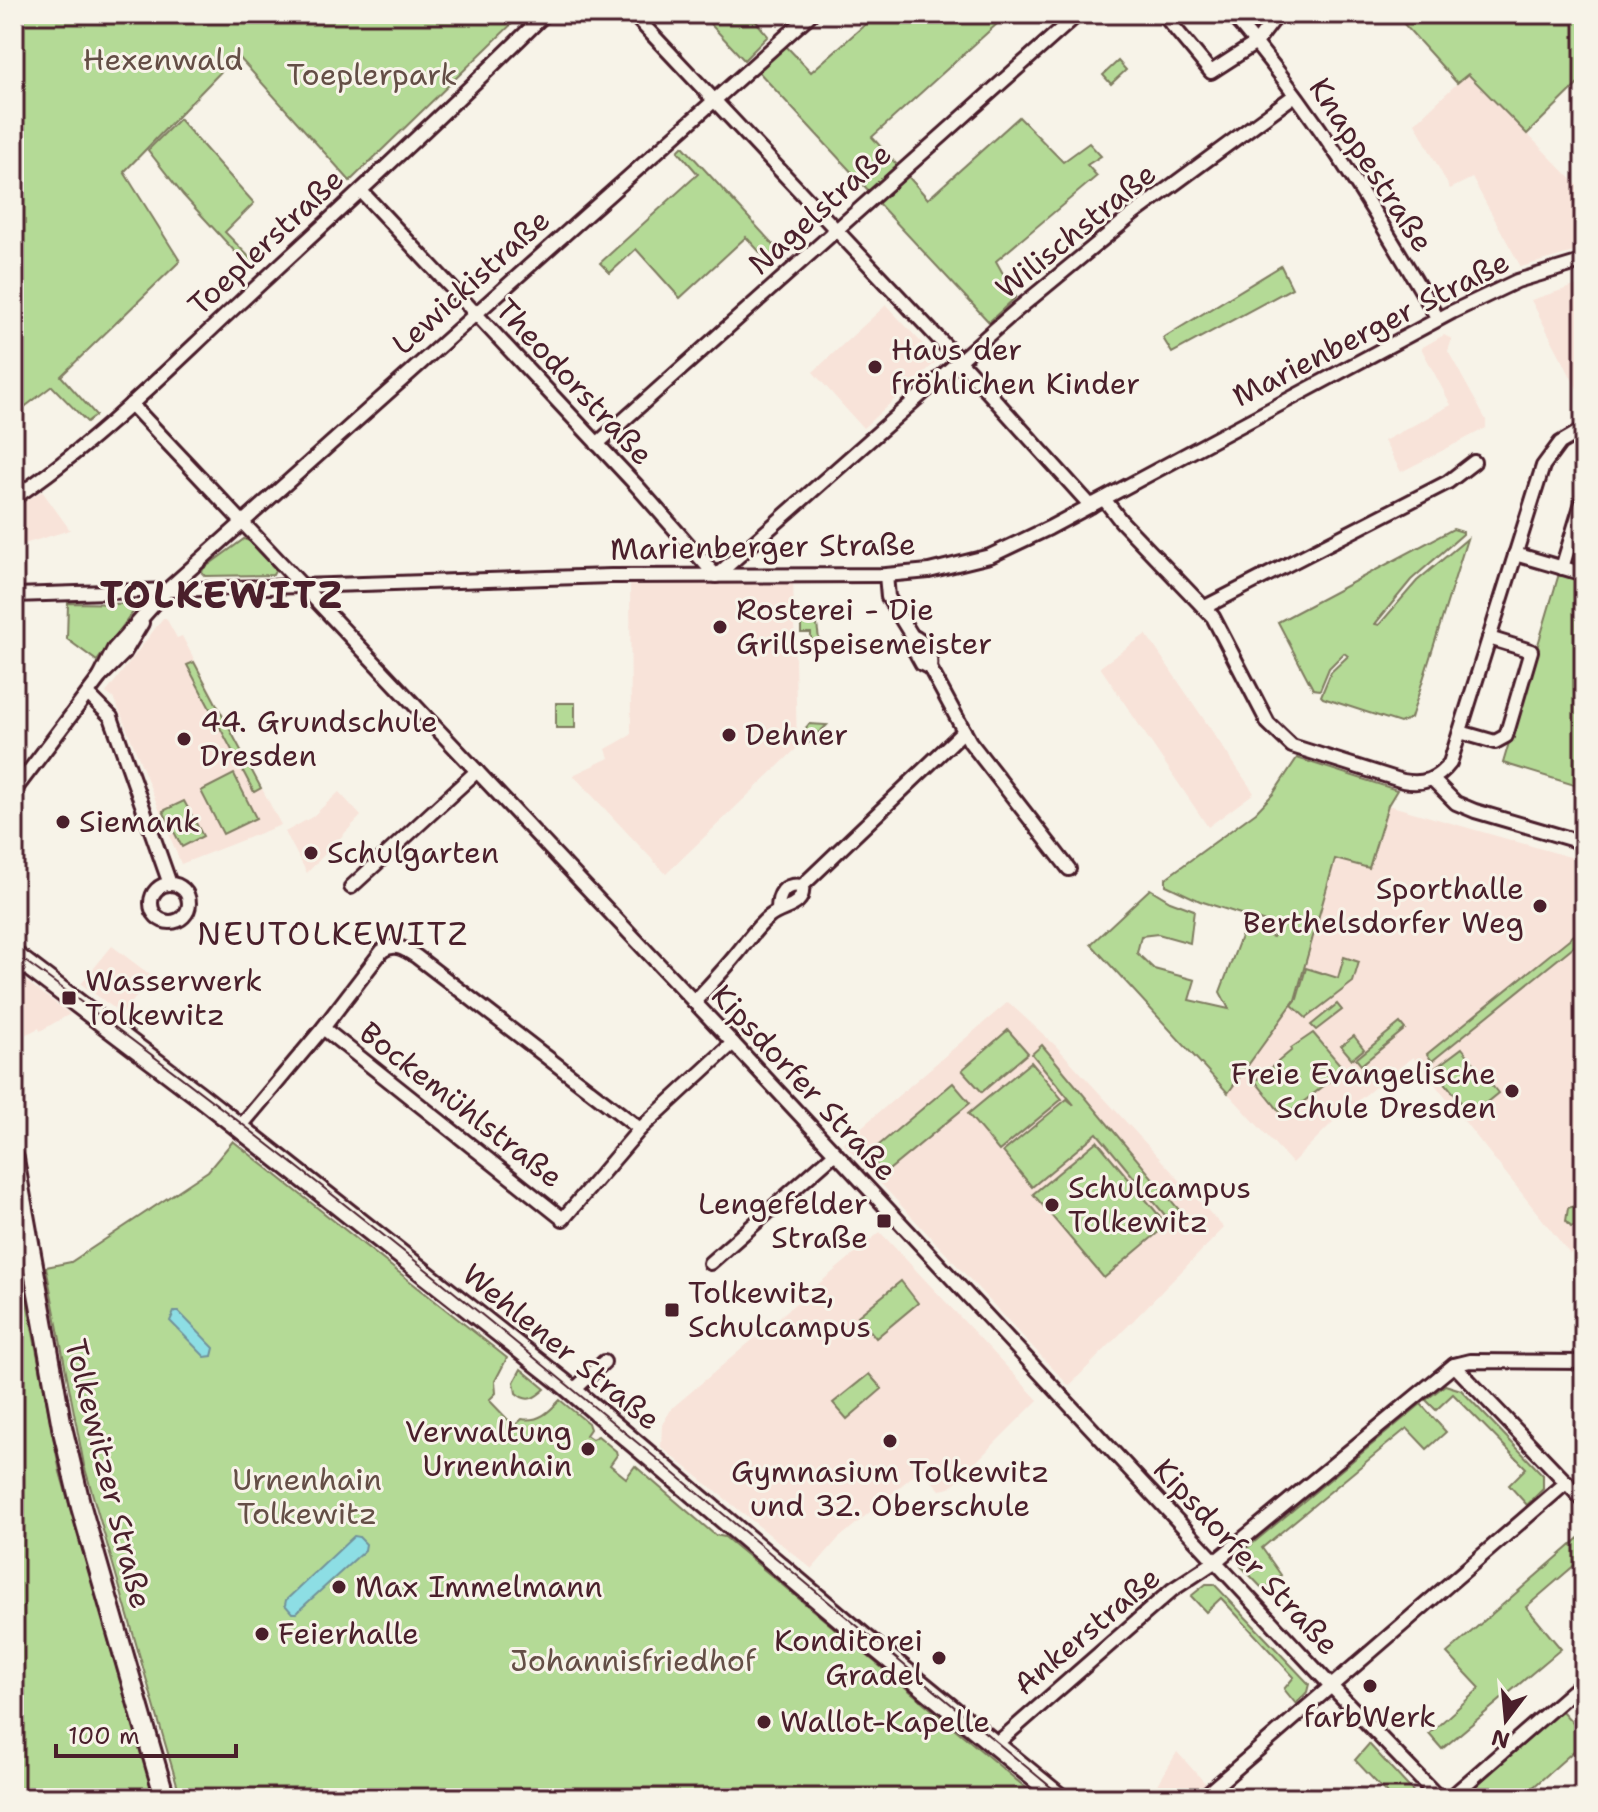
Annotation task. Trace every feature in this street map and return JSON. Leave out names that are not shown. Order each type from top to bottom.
[{"type":"main road","name":"Wehlener Straße","points":[[14,955],[240,1127],[573,1391],[840,1618],[1060,1798]]},
{"type":"main road","name":"Tolkewitzer Straße","points":[[14,1159],[62,1427],[81,1507],[165,1798]]},
{"type":"street","name":"Toeplerstraße","points":[[14,498],[71,456],[131,404],[361,191],[545,14]]},
{"type":"street","points":[[633,14],[1091,506]]},
{"type":"street","name":"Lewickistraße","points":[[14,791],[100,677],[114,649],[167,590],[811,14]]},
{"type":"street","name":"Nagelstraße","points":[[597,444],[1078,14]]},
{"type":"street","points":[[1163,14],[1211,72],[1256,43],[1278,14]]},
{"type":"street","name":"Knappestraße","points":[[1231,14],[1295,95],[1361,189],[1438,319]]},
{"type":"street","name":"Wilischstraße","points":[[716,576],[958,361],[1132,215],[1295,95]]},
{"type":"street","name":"Theodorstraße","points":[[361,191],[716,576]]},
{"type":"street","name":"Marienberger Straße","points":[[14,595],[611,576],[886,575],[929,571],[990,556],[1091,506],[1438,319],[1517,281],[1584,261]]},
{"type":"street","name":"Kipsdorfer Straße","points":[[131,404],[1439,1798]]},
{"type":"street","points":[[1104,499],[1121,521],[1205,607],[1222,632],[1268,723],[1292,746],[1418,783],[1442,774],[1450,763],[1547,459],[1560,443],[1584,429]]},
{"type":"street","points":[[1205,607],[1452,483],[1474,462]]},
{"type":"street","points":[[1562,568],[1584,496]]},
{"type":"street","points":[[1515,554],[1584,574]]},
{"type":"street","points":[[886,575],[888,597],[912,636],[911,644],[922,664],[930,668],[964,731],[1013,800],[1069,869]]},
{"type":"street","points":[[1460,732],[1495,742],[1506,736],[1531,651],[1489,638]]},
{"type":"street","points":[[88,694],[111,717],[170,884]]},
{"type":"street","points":[[778,910],[782,891],[787,887],[802,886],[964,731]]},
{"type":"street","points":[[351,887],[477,771]]},
{"type":"street","points":[[1432,779],[1456,803],[1465,807],[1584,843]]},
{"type":"street","points":[[694,1002],[760,926],[778,910],[791,908],[800,900],[802,886]]},
{"type":"street","points":[[240,1127],[323,1028],[382,951],[389,947],[402,947],[640,1129]]},
{"type":"street","name":"Bockemühlstraße","points":[[323,1028],[563,1219],[640,1129],[733,1043]]},
{"type":"street","points":[[710,1263],[834,1154]]},
{"type":"street","points":[[1584,1362],[1470,1361],[1454,1365],[1584,1501]]},
{"type":"street","points":[[573,1391],[604,1362]]},
{"type":"street","name":"Ankerstraße","points":[[995,1745],[1172,1590],[1216,1561],[1454,1365]]},
{"type":"street","points":[[1202,1798],[1567,1482]]},
{"type":"street","points":[[1450,1798],[1584,1681]]},
{"type":"shaded area","points":[[1468,73],[1584,192],[1584,249],[1521,267],[1472,178],[1450,189],[1415,123]]},
{"type":"shaded area","points":[[1584,283],[1584,402],[1531,300]]},
{"type":"shaded area","name":"Haus der fröhlichen Kinder","points":[[886,305],[935,357],[936,362],[863,428],[813,372]]},
{"type":"shaded area","points":[[1444,335],[1452,339],[1448,351],[1486,420],[1486,428],[1401,472],[1384,441],[1451,405],[1421,348]]},
{"type":"shaded area","points":[[42,491],[70,530],[14,547],[14,508]]},
{"type":"shaded area","points":[[793,575],[797,748],[666,874],[573,775],[609,758],[606,749],[631,735],[630,576]]},
{"type":"shaded area","name":"44. Grundschule Dresden","points":[[166,618],[177,638],[182,636],[281,825],[181,864],[121,714],[113,698],[106,693]]},
{"type":"shaded area","points":[[1146,634],[1254,793],[1208,827],[1100,667]]},
{"type":"shaded area","name":"Schulgarten","points":[[339,792],[361,816],[307,873],[285,832],[312,817]]},
{"type":"shaded area","points":[[1388,805],[1584,861],[1584,1245],[1570,1254],[1413,1057],[1340,1115],[1292,1163],[1228,1093],[1295,1000],[1335,858],[1369,867]]},
{"type":"shaded area","points":[[112,946],[153,977],[122,1014],[81,984]]},
{"type":"shaded area","points":[[14,972],[70,1014],[40,1031],[39,1028],[14,1040]]},
{"type":"shaded area","name":"Schulcampus Tolkewitz","points":[[1008,1002],[1055,1045],[1224,1228],[1069,1386],[843,1143]]},
{"type":"shaded area","points":[[880,1232],[1038,1400],[950,1488],[940,1490],[921,1469],[838,1539],[812,1569],[661,1447],[662,1425],[672,1408]]},
{"type":"shaded area","points":[[1177,1752],[1206,1784],[1190,1798],[1150,1798]]},
{"type":"green space","points":[[14,14],[522,14],[350,181],[237,55],[124,172],[180,261],[61,376],[96,415],[87,422],[52,386],[14,415]]},
{"type":"green space","points":[[701,14],[750,14],[768,36],[744,60]]},
{"type":"green space","points":[[877,14],[1008,14],[872,137],[897,165],[869,191],[757,70],[785,45],[811,72]]},
{"type":"green space","points":[[1395,14],[1584,14],[1584,78],[1527,134],[1468,74],[1457,83]]},
{"type":"green space","points":[[1118,61],[1126,70],[1111,84],[1103,75]]},
{"type":"green space","points":[[1019,117],[1063,162],[1089,143],[1101,156],[1087,165],[1097,176],[996,261],[1016,297],[989,322],[877,202],[907,175],[928,199]]},
{"type":"green space","points":[[179,119],[254,203],[225,232],[255,263],[250,268],[183,195],[148,150]]},
{"type":"green space","points":[[683,146],[780,252],[769,262],[746,237],[680,298],[636,249],[610,273],[600,263],[698,174],[678,151]]},
{"type":"green space","points":[[1281,266],[1292,288],[1172,353],[1163,338]]},
{"type":"green space","points":[[1584,489],[1584,788],[1503,763]]},
{"type":"green space","points":[[1453,529],[1463,534],[1411,580],[1375,624],[1379,625],[1417,581],[1467,539],[1411,718],[1400,723],[1323,698],[1321,696],[1331,672],[1348,656],[1344,653],[1329,668],[1320,690],[1313,689],[1278,622]]},
{"type":"green space","points":[[244,539],[252,542],[276,569],[273,575],[205,576],[202,573],[203,569]]},
{"type":"green space","points":[[68,603],[135,604],[136,608],[97,661],[67,639]]},
{"type":"green space","points":[[816,618],[819,639],[811,640],[811,633],[801,633],[801,619]]},
{"type":"green space","points":[[194,662],[261,788],[254,792],[187,665]]},
{"type":"green space","points":[[556,703],[575,703],[575,728],[556,728]]},
{"type":"green space","points":[[809,724],[827,725],[807,744],[799,736]]},
{"type":"green space","points":[[1297,758],[1397,790],[1388,805],[1369,868],[1335,859],[1295,1000],[1228,1093],[1091,944],[1150,889],[1194,910],[1190,943],[1158,934],[1141,936],[1137,953],[1154,969],[1195,980],[1189,1000],[1229,1009],[1220,992],[1243,931],[1249,929],[1273,937],[1278,926],[1200,901],[1166,885],[1166,878],[1256,812],[1273,794]]},
{"type":"green space","points":[[234,774],[256,818],[223,834],[201,791]]},
{"type":"green space","points":[[184,801],[203,836],[182,847],[163,811]]},
{"type":"green space","points":[[1584,927],[1584,938],[1432,1061],[1427,1054]]},
{"type":"green space","points":[[1344,957],[1359,962],[1353,982],[1306,1018],[1292,1005],[1297,999],[1306,968],[1338,978]]},
{"type":"green space","points":[[1337,1004],[1342,1010],[1316,1030],[1311,1025]]},
{"type":"green space","points":[[1400,1023],[1405,1029],[1361,1065],[1356,1059]]},
{"type":"green space","points":[[1008,1030],[1028,1053],[982,1092],[962,1070]]},
{"type":"green space","points":[[1313,1033],[1343,1068],[1284,1117],[1255,1081],[1291,1048]]},
{"type":"green space","points":[[1354,1036],[1364,1049],[1352,1059],[1341,1046]]},
{"type":"green space","points":[[1042,1045],[1185,1217],[1174,1226],[1097,1133],[1032,1187],[1003,1152],[1067,1099],[1074,1105],[1032,1054]]},
{"type":"green space","points":[[1462,1048],[1498,1093],[1471,1115],[1434,1069]]},
{"type":"green space","points":[[1031,1062],[1062,1099],[999,1151],[968,1114]]},
{"type":"green space","points":[[953,1083],[970,1103],[884,1174],[867,1155]]},
{"type":"green space","name":"Urnenhain Tolkewitz","points":[[233,1141],[507,1358],[495,1381],[496,1393],[489,1400],[514,1426],[522,1419],[543,1415],[560,1400],[588,1423],[590,1429],[586,1435],[592,1439],[598,1436],[616,1451],[617,1455],[610,1465],[626,1478],[635,1466],[715,1535],[725,1537],[1038,1798],[181,1798],[84,1465],[46,1267],[71,1262],[208,1171]]},
{"type":"green space","points":[[1097,1141],[1167,1225],[1104,1278],[1033,1194]]},
{"type":"green space","points":[[1584,1203],[1584,1223],[1571,1227],[1566,1221],[1568,1208]]},
{"type":"green space","points":[[14,1276],[25,1291],[60,1472],[154,1798],[14,1798]]},
{"type":"green space","points":[[901,1281],[918,1303],[876,1338],[858,1316]]},
{"type":"green space","points":[[521,1369],[545,1389],[535,1397],[528,1399],[516,1393],[514,1382]]},
{"type":"green space","points":[[869,1374],[882,1389],[847,1419],[833,1403]]},
{"type":"green space","points":[[1445,1385],[1461,1390],[1543,1475],[1543,1489],[1527,1505],[1509,1485],[1526,1468],[1453,1394],[1436,1410],[1426,1400]]},
{"type":"green space","points":[[1421,1404],[1446,1432],[1427,1449],[1407,1428],[1262,1548],[1281,1575],[1264,1590],[1241,1566],[1241,1553]]},
{"type":"green space","points":[[1584,1534],[1584,1557],[1526,1607],[1561,1649],[1442,1749],[1429,1734],[1480,1688],[1447,1653]]},
{"type":"green space","points":[[1206,1584],[1214,1584],[1309,1684],[1307,1692],[1296,1704],[1284,1689],[1294,1677],[1221,1598],[1206,1612],[1191,1596]]},
{"type":"green space","points":[[1561,1710],[1584,1735],[1584,1742],[1521,1798],[1469,1798],[1468,1793]]},
{"type":"green space","points":[[1369,1744],[1419,1798],[1391,1798],[1355,1760]]},
{"type":"water","points":[[174,1312],[179,1312],[214,1348],[212,1356],[205,1357],[170,1321]]},
{"type":"water","points":[[354,1536],[366,1544],[365,1550],[296,1613],[292,1613],[285,1605],[286,1600]]},
{"type":"tram line","points":[[14,953],[149,1053],[415,1261],[1064,1798]]},
{"type":"place","name":"Haus der fröhlichen Kinder","points":[[875,367]]},
{"type":"place","name":"Rosterei - Die Grillspeisemeister","points":[[720,627]]},
{"type":"place","name":"Dehner","points":[[729,735]]},
{"type":"place","name":"44. Grundschule Dresden","points":[[184,739]]},
{"type":"place","name":"Siemank","points":[[63,822]]},
{"type":"place","name":"Schulgarten","points":[[311,853]]},
{"type":"place","name":"Sporthalle Berthelsdorfer Weg","points":[[1540,906]]},
{"type":"place","name":"Wasserwerk Tolkewitz","points":[[69,998]]},
{"type":"place","name":"Freie Evangelische Schule Dresden","points":[[1512,1091]]},
{"type":"place","name":"Schulcampus Tolkewitz","points":[[1052,1205]]},
{"type":"place","name":"Lengefelder Straße","points":[[884,1221]]},
{"type":"place","name":"Tolkewitz, Schulcampus","points":[[672,1310]]},
{"type":"place","name":"Gymnasium Tolkewitz und 32. Oberschule","points":[[890,1441]]},
{"type":"place","name":"Verwaltung Urnenhain","points":[[588,1449]]},
{"type":"place","name":"Max Immelmann","points":[[339,1587]]},
{"type":"place","name":"Feierhalle","points":[[262,1634]]},
{"type":"place","name":"Konditorei Gradel","points":[[939,1658]]},
{"type":"place","name":"farbWerk","points":[[1370,1686]]},
{"type":"place","name":"Wallot-Kapelle","points":[[764,1722]]},
{"type":"district","name":"TOLKEWITZ","points":[[222,595]]},
{"type":"district","name":"NEUTOLKEWITZ","points":[[333,934]]},
{"type":"park label","name":"Hexenwald","points":[[163,60]]},
{"type":"park label","name":"Toeplerpark","points":[[372,75]]},
{"type":"park label","name":"Johannisfriedhof","points":[[633,1661]]}]
